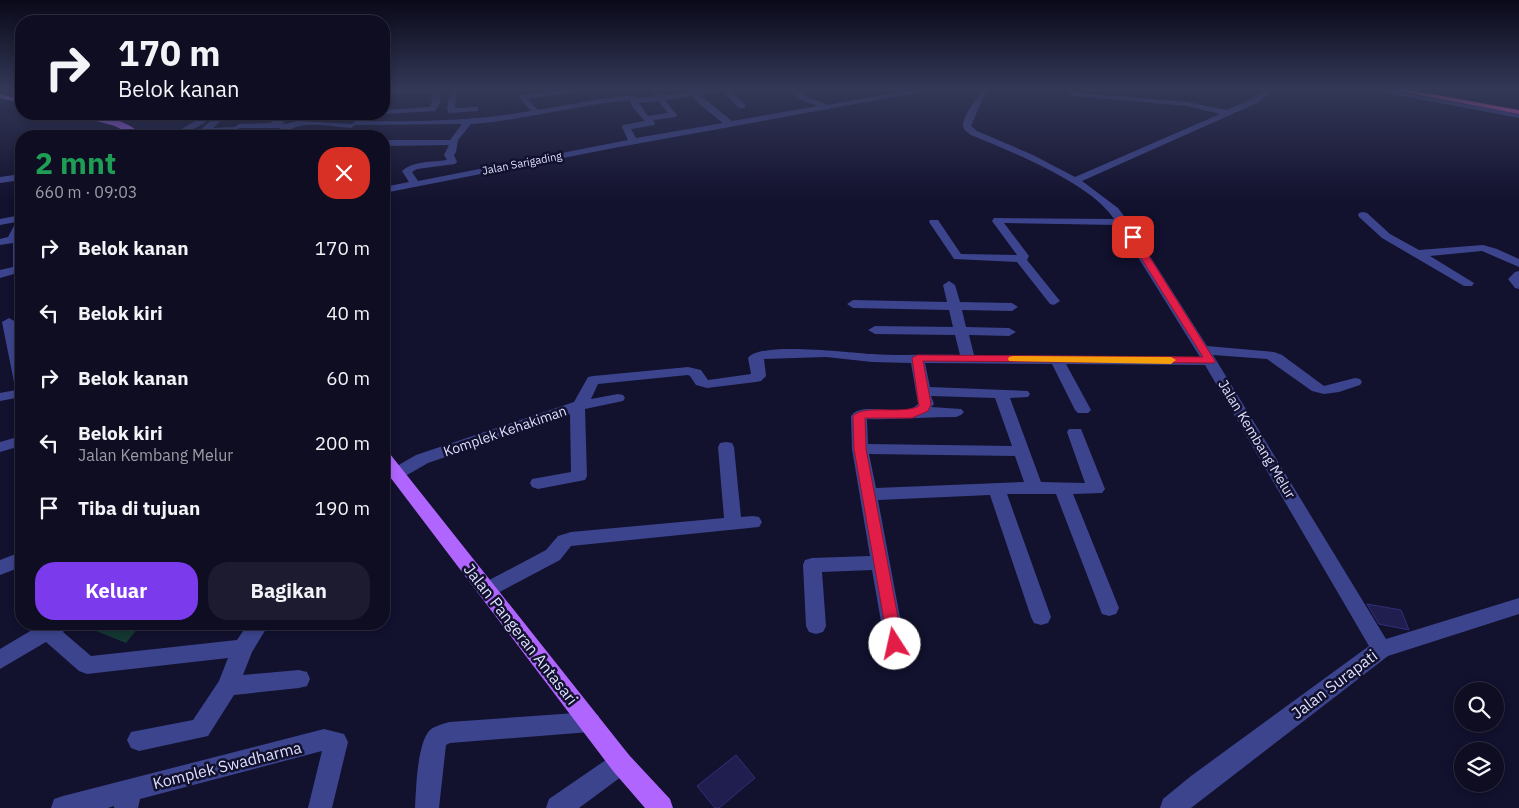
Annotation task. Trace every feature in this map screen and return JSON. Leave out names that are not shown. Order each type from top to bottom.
[{"type":"main road","name":"Jalan Pangeran Antasari","points":[[390,466],[622,763],[660,808]]},
{"type":"street","points":[[234,130],[237,127]]},
{"type":"street","points":[[221,130],[242,127]]},
{"type":"street","points":[[415,184],[407,171],[452,162],[449,155],[452,152],[454,142],[467,127]]},
{"type":"street","points":[[628,127],[626,127],[634,142]]},
{"type":"street","name":"Jalan Sarigading","points":[[390,189],[716,127]]},
{"type":"street","name":"Jalan Kembang Melur","points":[[968,127],[969,130],[1074,180],[1097,194],[1114,210],[1207,355],[1381,649]]},
{"type":"street","points":[[1074,180],[1196,127]]},
{"type":"street","points":[[390,132],[404,131]]},
{"type":"street","points":[[390,143],[431,144],[454,142]]},
{"type":"street","points":[[0,182],[15,179]]},
{"type":"street","points":[[1363,215],[1386,236],[1468,283]]},
{"type":"street","points":[[0,222],[15,219]]},
{"type":"street","points":[[1020,259],[1023,258],[1022,256],[998,220],[1123,222]]},
{"type":"street","points":[[934,222],[958,257],[1020,259],[1054,301]]},
{"type":"street","points":[[0,242],[15,239]]},
{"type":"street","points":[[1417,254],[1483,248],[1519,264]]},
{"type":"street","points":[[0,274],[15,270]]},
{"type":"street","points":[[1519,276],[1514,279],[1519,285]]},
{"type":"street","points":[[949,285],[968,359]]},
{"type":"street","points":[[853,304],[1012,307]]},
{"type":"street","points":[[10,321],[15,349]]},
{"type":"street","points":[[875,330],[1009,332]]},
{"type":"street","name":"Komplek Kehakiman","points":[[396,474],[422,459],[578,406],[582,403],[591,382],[598,379],[692,371],[701,382],[709,384],[758,378],[755,358],[761,355],[826,353],[872,358],[917,358]]},
{"type":"street","points":[[920,412],[926,404],[917,358],[1056,359],[1269,355],[1277,358],[1318,388],[1324,390],[1355,382]]},
{"type":"street","points":[[1056,359],[1083,410]]},
{"type":"street","points":[[923,391],[1024,394]]},
{"type":"street","points":[[1001,393],[1033,484],[1028,488]]},
{"type":"street","points":[[0,398],[15,394]]},
{"type":"street","points":[[538,483],[580,475],[578,406],[618,398]]},
{"type":"street","points":[[895,644],[860,449],[858,417],[861,415],[956,412]]},
{"type":"street","points":[[868,492],[873,494],[1028,488],[1096,489],[1075,432]]},
{"type":"street","points":[[0,447],[15,443]]},
{"type":"street","points":[[726,447],[732,524]]},
{"type":"street","points":[[860,449],[1021,451]]},
{"type":"street","points":[[1062,488],[1109,608]]},
{"type":"street","points":[[997,489],[1041,617]]},
{"type":"street","points":[[487,590],[553,555],[564,541],[571,539],[753,522]]},
{"type":"street","points":[[816,626],[812,558],[881,564]]},
{"type":"street","points":[[0,568],[15,562]]},
{"type":"street","name":"Jalan Surapati","points":[[1177,807],[1200,784],[1381,649],[1519,606]]},
{"type":"street","points":[[0,660],[48,630]]},
{"type":"street","points":[[56,630],[87,665],[243,648]]},
{"type":"street","points":[[139,740],[200,729],[228,686],[243,648],[255,630]]},
{"type":"street","points":[[228,686],[299,679]]},
{"type":"street","points":[[427,808],[433,756],[438,738],[449,733],[590,722]]},
{"type":"street","name":"Komplek Swadharma","points":[[63,808],[128,799],[324,740],[336,742],[320,808]]},
{"type":"street","points":[[558,808],[622,763]]},
{"type":"green space","points":[[95,630],[136,630],[126,643]]},
{"type":"building","points":[[1367,604],[1401,610],[1409,630],[1379,624]]},
{"type":"building","points":[[736,755],[755,778],[719,808],[715,808],[697,786]]},
{"type":"slow traffic","points":[[1013,359],[1171,360]]},
{"type":"route","points":[[895,644],[860,449],[858,417],[863,414],[912,414],[920,412],[926,404],[917,358],[1210,361],[1133,237]]}]
